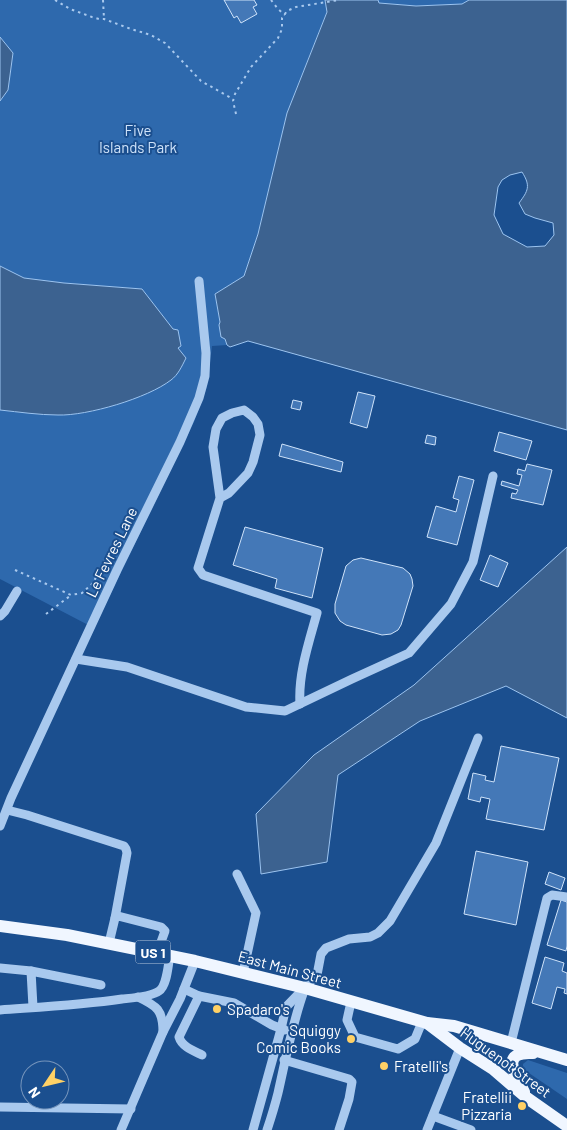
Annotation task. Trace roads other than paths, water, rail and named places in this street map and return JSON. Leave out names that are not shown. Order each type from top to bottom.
[{"type":"main road","name":"East Main Street","points":[[0,926],[67,935],[195,961],[305,988],[425,1022],[454,1026],[567,1060]]},
{"type":"main road","name":"Huguenot Street","points":[[425,1022],[492,1069],[527,1098],[567,1126]]},
{"type":"main road","points":[[527,1098],[512,1069],[514,1058],[524,1052],[543,1053]]},
{"type":"street","name":"Le Fevres Lane","points":[[0,826],[11,798],[117,570],[180,442],[199,398],[205,376],[206,353],[200,281]]},
{"type":"street","points":[[220,498],[229,493],[248,473],[253,462],[260,435],[258,424],[244,410],[222,418],[216,429],[213,447],[220,498],[198,568],[203,575],[317,613],[299,691],[300,704]]},
{"type":"street","points":[[76,659],[127,667],[246,707],[285,711],[409,653],[451,604],[473,562],[493,476]]},
{"type":"street","points":[[0,616],[17,591]]},
{"type":"street","points":[[253,1130],[286,1006],[317,975],[321,954],[326,948],[349,939],[370,937],[378,933],[390,921],[436,843],[478,738]]},
{"type":"street","points":[[7,810],[124,846],[127,854],[109,944]]},
{"type":"street","points":[[238,874],[256,913],[243,973]]},
{"type":"street","points":[[511,1043],[547,898],[552,895],[567,897]]},
{"type":"street","points":[[115,918],[118,916],[162,927],[165,931],[157,953]]},
{"type":"street","points":[[0,1010],[96,1003],[138,997],[159,991],[164,986],[170,956]]},
{"type":"street","points":[[121,1130],[163,1032],[180,999],[195,961]]},
{"type":"street","points":[[0,968],[31,971],[101,985]]},
{"type":"street","points":[[31,971],[33,1007]]},
{"type":"street","points":[[267,1130],[297,1010],[305,988]]},
{"type":"street","points":[[184,989],[199,996],[234,1003],[281,1029],[292,1033]]},
{"type":"street","points":[[199,996],[179,1037],[184,1045],[202,1055]]},
{"type":"street","points":[[138,997],[151,1003],[158,1009],[162,1015],[163,1032]]},
{"type":"street","points":[[351,1002],[347,1020],[355,1037],[398,1049],[415,1040],[425,1022]]},
{"type":"street","points":[[427,1130],[460,1048]]},
{"type":"street","points":[[284,1060],[349,1079],[352,1082],[349,1099],[339,1130]]},
{"type":"street","points":[[0,1107],[131,1109]]},
{"type":"street","points":[[433,1116],[471,1130]]},
{"type":"place","name":"Spadaro's","points":[[217,1009]]},
{"type":"place","name":"Squiggy Comic Books","points":[[351,1039]]},
{"type":"place","name":"Fratelli's","points":[[384,1066]]},
{"type":"place","name":"Fratellii Pizzaria","points":[[522,1106]]},
{"type":"park label","name":"Five Islands Park","points":[[138,138]]}]
